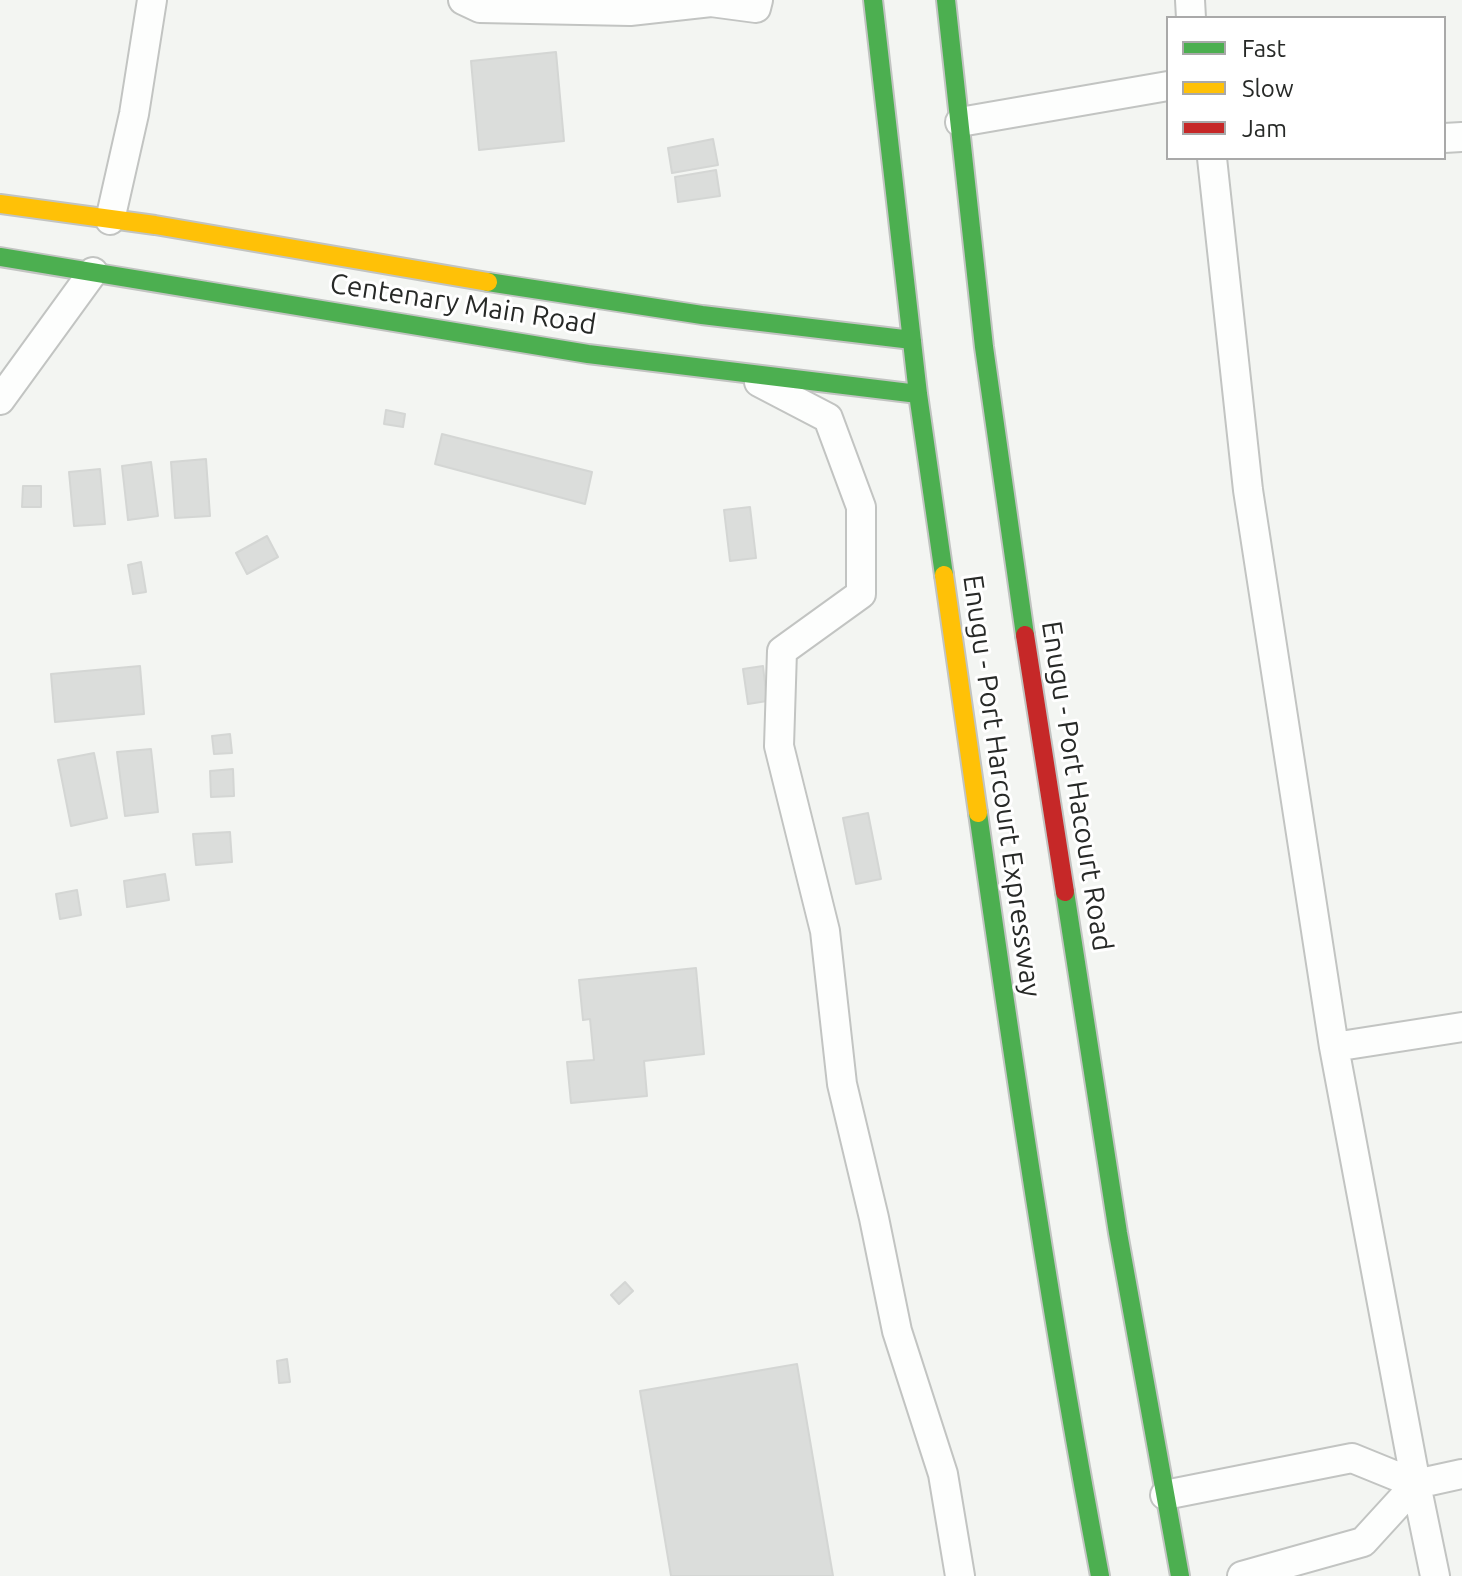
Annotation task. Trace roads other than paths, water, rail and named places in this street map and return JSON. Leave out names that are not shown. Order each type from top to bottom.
[{"type":"main road","name":"Enugu - Port Harcourt Expressway","points":[[873,0],[918,394],[1008,1025],[1075,1444],[1100,1576]]},
{"type":"main road","name":"Enugu - Port Hacourt Road","points":[[946,0],[984,347],[1025,636],[1118,1233],[1180,1576]]},
{"type":"main road","name":"Centenary Main Road","points":[[0,204],[155,225],[560,294],[702,315],[912,340]]},
{"type":"main road","name":"Centenary Main Road","points":[[0,257],[588,354],[918,394]]},
{"type":"street","points":[[110,220],[134,114],[152,0]]},
{"type":"street","points":[[463,0],[480,8],[630,11],[711,2],[756,8],[758,0]]},
{"type":"street","points":[[960,122],[1166,86]]},
{"type":"street","points":[[1212,160],[1248,490],[1334,1047],[1435,1576]]},
{"type":"street","points":[[0,400],[93,272]]},
{"type":"street","points":[[741,372],[828,418],[861,507],[861,594],[782,651],[779,746],[825,931],[842,1084],[897,1331],[943,1474],[960,1576]]},
{"type":"street","points":[[1334,1047],[1462,1027]]},
{"type":"street","points":[[1165,1495],[1352,1458],[1416,1484],[1462,1474]]},
{"type":"street","points":[[1242,1576],[1363,1542],[1416,1484]]}]
